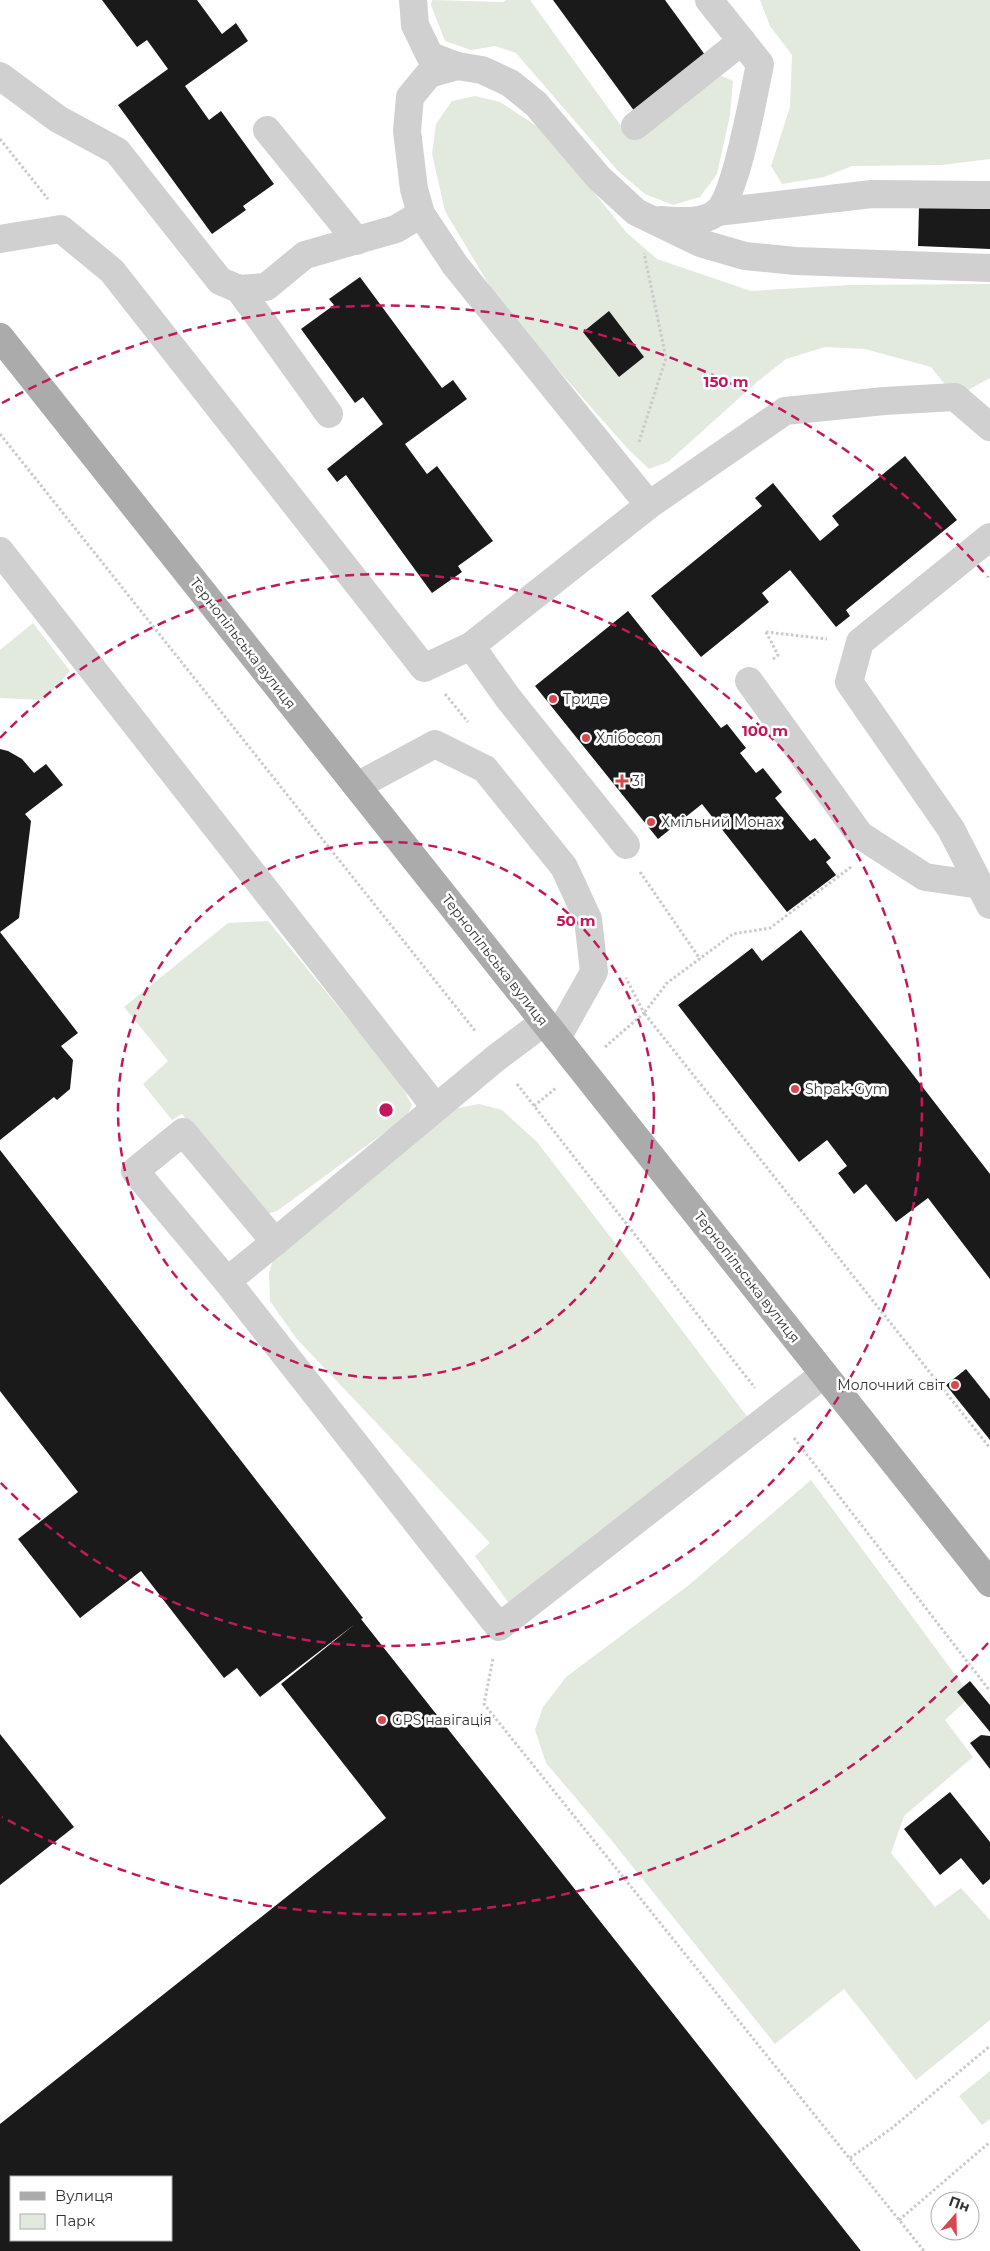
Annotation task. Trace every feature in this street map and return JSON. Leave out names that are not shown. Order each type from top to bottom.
[{"type":"main road","name":"Тернопільська вулиця","points":[[0,337],[990,1583]]},
{"type":"lane","points":[[413,0],[414,26],[430,56],[457,66],[482,70],[510,83],[536,104],[599,178],[636,212],[700,243],[745,256],[796,261],[990,268]]},
{"type":"lane","points":[[709,0],[760,64],[731,188],[717,212]]},
{"type":"lane","points":[[635,126],[742,41]]},
{"type":"lane","points":[[457,66],[429,74],[410,97],[407,131],[414,189],[421,214],[455,265],[650,505]]},
{"type":"lane","points":[[0,76],[58,119],[117,151],[220,281],[239,289],[266,287],[305,255],[396,229],[421,214]]},
{"type":"lane","points":[[267,130],[357,240]]},
{"type":"lane","points":[[636,212],[661,220],[693,221],[717,212],[872,194],[990,195]]},
{"type":"lane","points":[[0,239],[61,229],[112,271],[424,668],[471,646],[650,505],[786,411],[884,401],[955,397],[990,427]]},
{"type":"lane","points":[[239,289],[329,414]]},
{"type":"lane","points":[[985,895],[951,829],[849,682],[860,642],[990,537]]},
{"type":"lane","points":[[0,551],[436,1108]]},
{"type":"lane","points":[[471,646],[508,698],[626,845]]},
{"type":"lane","points":[[749,681],[860,835],[925,877],[985,895]]},
{"type":"lane","points":[[227,1281],[436,1108],[551,1030],[594,972],[588,919],[564,867],[485,769],[435,744],[357,786]]},
{"type":"lane","points":[[274,1242],[183,1132],[135,1171],[227,1281],[499,1627],[824,1374]]},
{"type":"path","points":[[623,471],[642,436],[666,358],[636,212]]},
{"type":"path","points":[[778,655],[766,632],[860,642]]},
{"type":"path","points":[[580,1068],[644,1013],[667,983],[700,958],[733,934],[770,928],[878,847]]},
{"type":"path","points":[[641,874],[700,958]]},
{"type":"path","points":[[644,1013],[990,1448]]},
{"type":"path","points":[[499,1627],[484,1704],[924,2251]]},
{"type":"path","points":[[850,2158],[892,2128],[990,2046]]},
{"type":"path","points":[[899,2220],[990,2142]]},
{"type":"green space","points":[[432,0],[503,2],[506,0],[530,0],[624,130],[715,73],[733,81],[730,115],[717,174],[700,197],[673,205],[645,194],[618,171],[516,53],[495,46],[471,50],[445,41],[431,5]]},
{"type":"green space","points":[[760,0],[990,0],[990,159],[941,165],[852,166],[824,177],[782,184],[771,166],[790,107],[792,55],[770,26]]},
{"type":"green space","points":[[475,96],[500,102],[544,131],[627,233],[657,259],[751,291],[850,285],[990,284],[990,378],[955,397],[931,367],[865,349],[825,347],[786,359],[757,382],[668,462],[649,469],[628,449],[501,305],[445,211],[432,154],[436,124],[452,101]]},
{"type":"green space","points":[[33,623],[70,671],[44,700],[0,698],[0,650]]},
{"type":"green space","points":[[268,921],[399,1081],[412,1105],[407,1116],[277,1211],[266,1214],[255,1207],[182,1114],[172,1120],[143,1084],[168,1061],[124,1007],[228,923]]},
{"type":"green space","points":[[479,1104],[502,1110],[537,1142],[749,1419],[523,1623],[475,1556],[490,1543],[296,1338],[270,1301],[269,1273],[277,1248],[433,1120],[458,1108]]},
{"type":"green space","points":[[811,1480],[971,1696],[945,1720],[973,1757],[904,1816],[891,1853],[935,1907],[961,1888],[990,1920],[990,2020],[916,2080],[844,1989],[775,2044],[608,1836],[546,1763],[535,1730],[543,1707],[566,1677],[689,1585]]},
{"type":"green space","points":[[990,2071],[990,2119],[982,2125],[959,2096]]},
{"type":"building","points":[[102,0],[197,0],[222,34],[236,23],[248,41],[185,86],[209,120],[221,111],[274,184],[243,206],[246,210],[212,234],[118,105],[168,69],[147,40],[137,47]]},
{"type":"building","points":[[553,0],[665,0],[708,59],[635,112]]},
{"type":"building","points":[[919,207],[990,209],[990,249],[918,246]]},
{"type":"building","points":[[360,277],[442,388],[453,380],[467,399],[405,444],[427,474],[437,466],[493,541],[458,566],[462,572],[432,593],[346,475],[337,482],[327,469],[383,424],[363,397],[355,403],[301,329],[334,305],[329,299]]},
{"type":"building","points":[[609,311],[644,357],[619,377],[583,332]]},
{"type":"building","points":[[905,456],[957,520],[846,610],[850,616],[836,627],[790,570],[762,593],[769,602],[701,657],[651,596],[762,506],[755,498],[773,483],[820,541],[839,525],[832,516]]},
{"type":"building","points":[[628,611],[721,728],[727,724],[746,748],[740,753],[756,773],[763,768],[782,792],[775,798],[810,841],[815,838],[831,858],[826,862],[836,875],[787,912],[702,804],[658,839],[535,686]]},
{"type":"building","points":[[0,749],[22,759],[34,773],[46,764],[63,785],[25,814],[31,821],[19,918],[0,932]]},
{"type":"building","points":[[801,930],[990,1174],[990,1279],[928,1198],[896,1222],[866,1184],[854,1194],[838,1173],[847,1166],[827,1140],[799,1162],[678,1005],[752,948],[762,961]]},
{"type":"building","points":[[0,932],[78,1033],[61,1046],[73,1060],[70,1089],[57,1100],[54,1097],[0,1140]]},
{"type":"building","points":[[0,1150],[363,1618],[361,1619],[861,2251],[0,2251],[0,2124],[386,1818],[281,1684],[355,1624],[260,1697],[237,1668],[224,1678],[141,1571],[80,1618],[18,1539],[78,1492],[0,1391]]},
{"type":"building","points":[[966,1369],[990,1399],[990,1440],[946,1385]]},
{"type":"building","points":[[970,1681],[990,1705],[990,1732],[957,1692]]},
{"type":"building","points":[[0,1734],[74,1827],[0,1885]]},
{"type":"building","points":[[981,1735],[990,1736],[990,1769],[970,1743]]},
{"type":"building","points":[[950,1792],[990,1842],[990,1879],[983,1885],[961,1858],[940,1875],[904,1829]]},
{"type":"place","name":"Триде","points":[[553,699]]},
{"type":"place","name":"Хлібосол","points":[[586,738]]},
{"type":"place","name":"3і","points":[[622,781]]},
{"type":"place","name":"Хмільний Монах","points":[[651,822]]},
{"type":"place","name":"Shpak-Gym","points":[[795,1089]]},
{"type":"place","name":"Молочний світ","points":[[955,1385]]},
{"type":"place","name":"GPS навігація","points":[[382,1720]]}]
